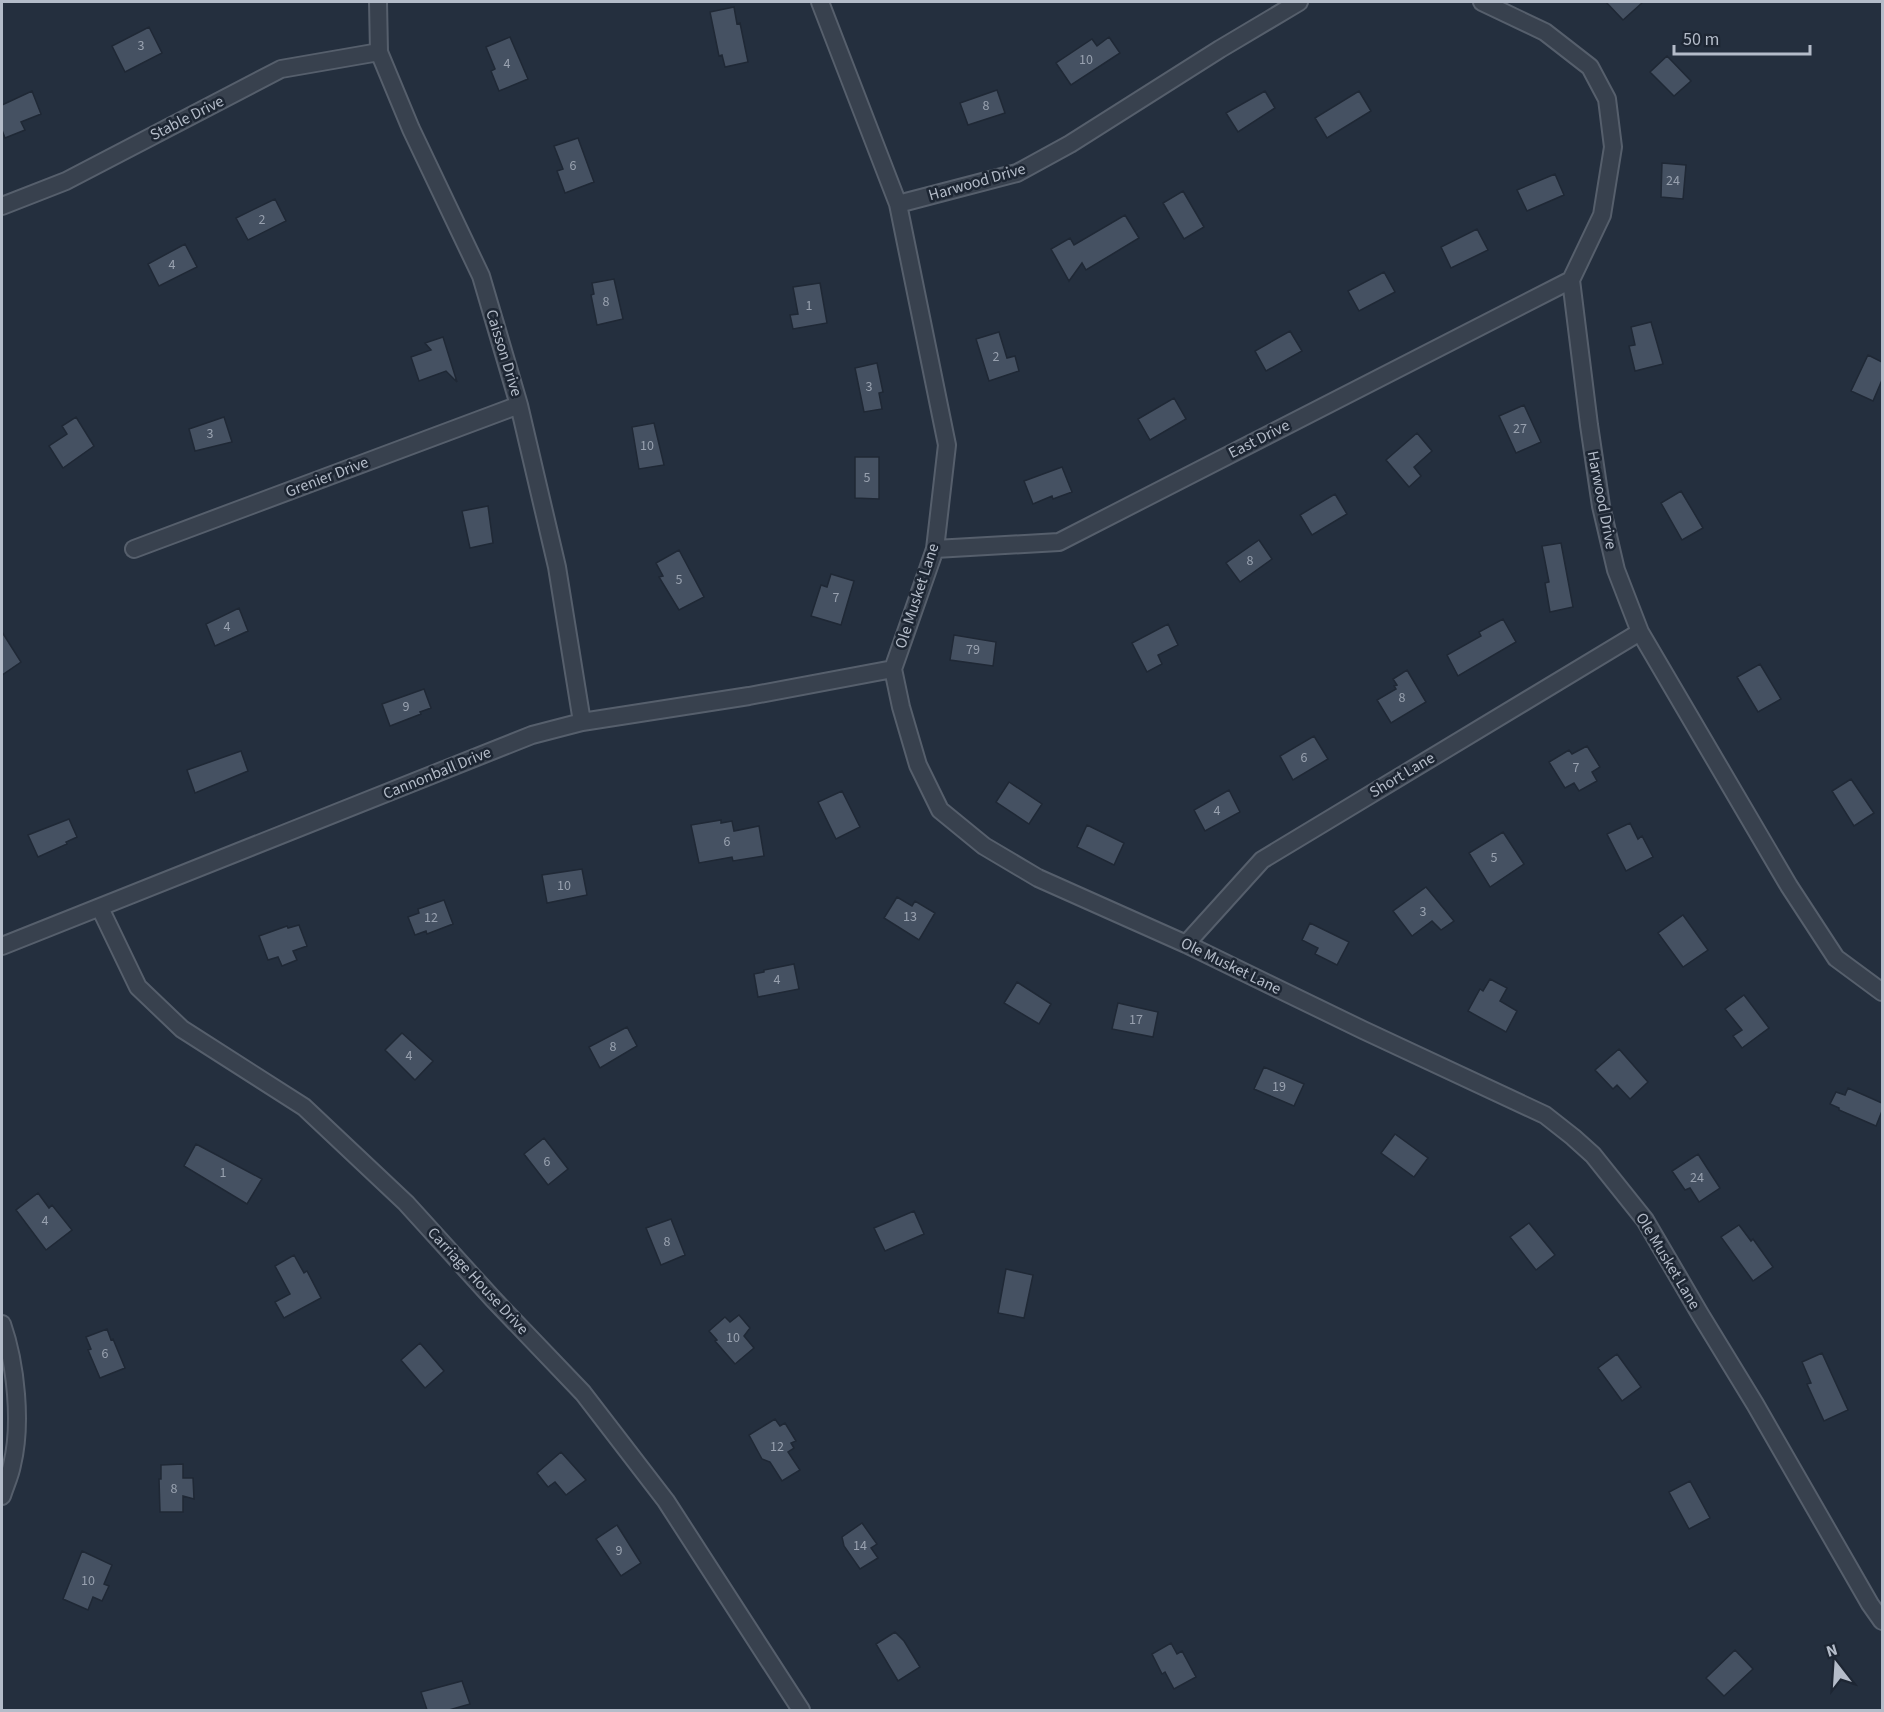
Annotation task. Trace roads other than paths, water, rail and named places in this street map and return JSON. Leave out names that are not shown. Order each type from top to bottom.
[{"type":"street","name":"Caisson Drive","points":[[378,2],[379,52],[411,129],[481,276],[519,405],[557,567],[582,722]]},
{"type":"street","points":[[820,2],[898,204]]},
{"type":"street","name":"Harwood Drive","points":[[898,204],[1017,173],[1070,144],[1299,2]]},
{"type":"street","points":[[1482,2],[1545,32],[1590,67],[1607,99],[1613,147],[1602,215],[1570,280]]},
{"type":"street","name":"Stable Drive","points":[[2,206],[66,181],[281,69],[379,52]]},
{"type":"street","name":"Ole Musket Lane","points":[[898,204],[947,445],[935,549],[893,669],[901,707],[918,765],[940,810],[984,846],[1038,878],[1186,944],[1545,1115],[1593,1155],[1645,1220],[1882,1621]]},
{"type":"street","name":"Harwood Drive","points":[[1570,280],[1601,506],[1616,570],[1640,632],[1789,886],[1836,958],[1882,992]]},
{"type":"street","name":"East Drive","points":[[935,549],[1059,542],[1570,280]]},
{"type":"street","name":"Grenier Drive","points":[[134,549],[519,405]]},
{"type":"street","name":"Short Lane","points":[[1186,944],[1262,860],[1640,632]]},
{"type":"street","name":"Cannonball Drive","points":[[2,946],[532,735],[582,722],[749,696],[893,669]]},
{"type":"street","name":"Carriage House Drive","points":[[100,908],[138,987],[182,1029],[304,1107],[406,1203],[583,1393],[666,1501],[801,1710]]},
{"type":"street","points":[[2,1324],[12,1367],[17,1425],[12,1466],[2,1496]]}]
